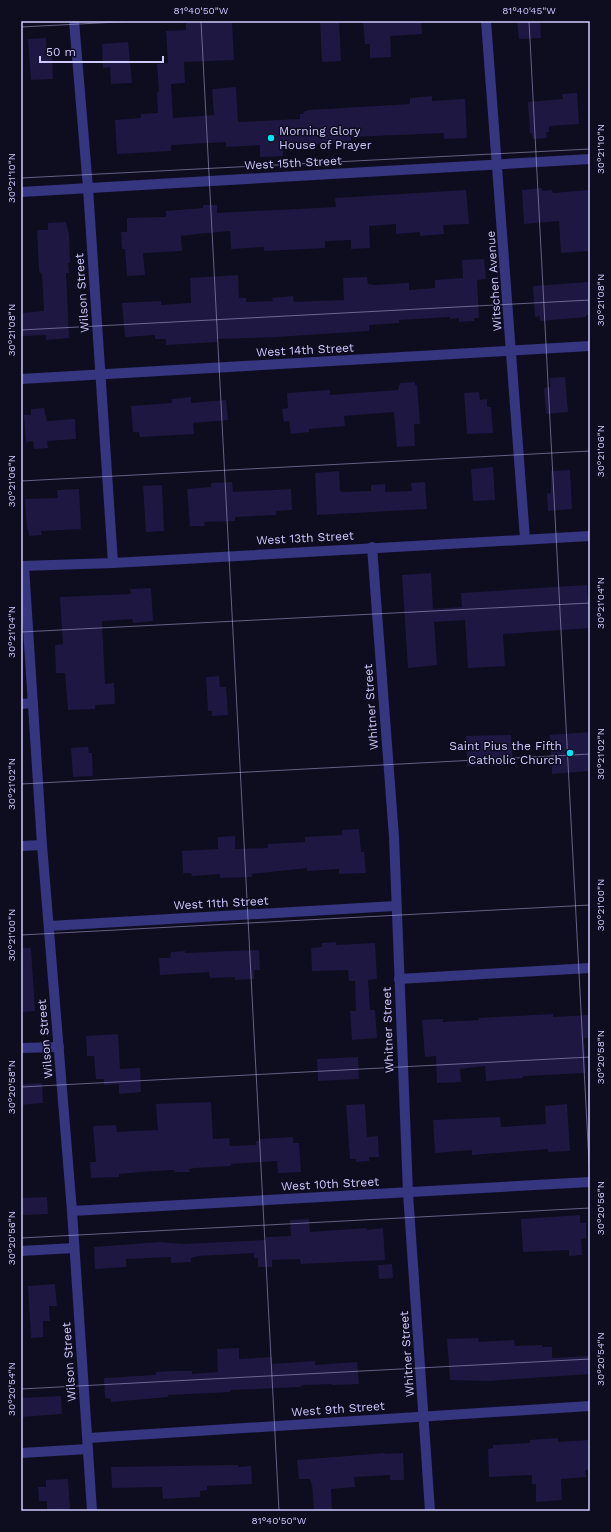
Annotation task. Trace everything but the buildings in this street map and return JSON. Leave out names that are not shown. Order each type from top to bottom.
[{"type":"street","name":"Wilson Street","points":[[74,21],[88,188],[113,563]]},
{"type":"street","name":"Witschen Avenue","points":[[486,21],[498,164],[525,539]]},
{"type":"street","name":"West 15th Street","points":[[21,192],[590,159]]},
{"type":"street","name":"West 14th Street","points":[[21,379],[590,346]]},
{"type":"street","name":"West 13th Street","points":[[22,566],[113,563],[372,547],[590,536]]},
{"type":"street","name":"Whitner Street","points":[[372,547],[394,837],[395,906],[408,1193],[425,1417],[430,1511]]},
{"type":"street","name":"Wilson Street","points":[[22,566],[42,845],[72,1211],[92,1511]]},
{"type":"street","points":[[21,704],[33,703]]},
{"type":"street","points":[[21,846],[42,845]]},
{"type":"street","name":"West 11th Street","points":[[49,926],[395,906]]},
{"type":"street","points":[[399,979],[590,968]]},
{"type":"street","points":[[21,1048],[59,1047]]},
{"type":"street","name":"West 10th Street","points":[[72,1211],[590,1182]]},
{"type":"street","points":[[21,1251],[74,1248]]},
{"type":"street","name":"West 9th Street","points":[[88,1438],[590,1406]]},
{"type":"street","points":[[21,1453],[88,1449]]},
{"type":"place","name":"Morning Glory House of Prayer","points":[[271,138]]},
{"type":"place","name":"Saint Pius the Fifth Catholic Church","points":[[570,753]]}]
